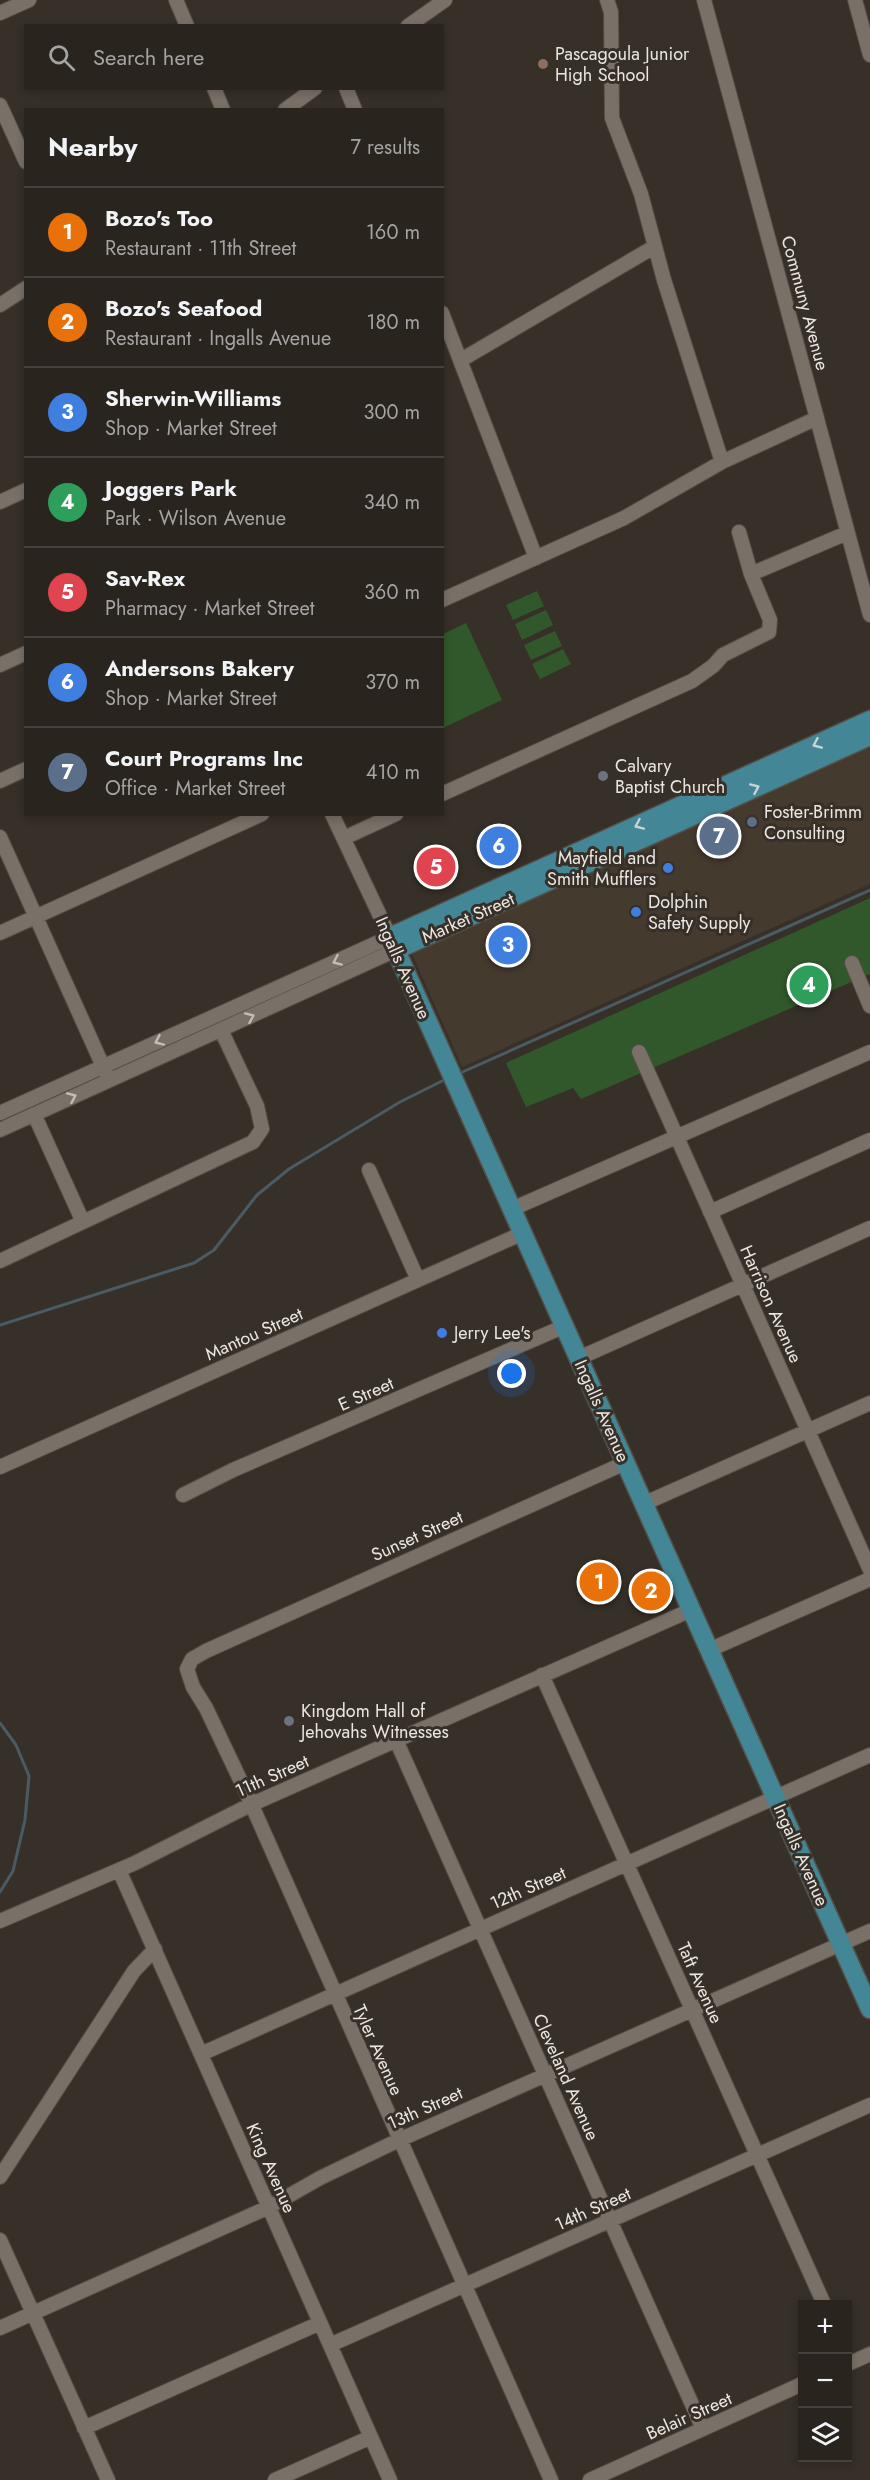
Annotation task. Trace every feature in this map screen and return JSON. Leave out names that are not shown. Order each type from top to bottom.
[{"type":"main road","name":"Market Street","points":[[393,944],[870,720]]},
{"type":"main road","name":"Market Street","points":[[393,944],[870,736]]},
{"type":"main road","name":"Ingalls Avenue","points":[[393,944],[870,2010]]},
{"type":"street","points":[[0,13],[29,0]]},
{"type":"street","points":[[176,0],[186,24]]},
{"type":"street","points":[[411,24],[445,0]]},
{"type":"street","points":[[607,0],[611,12],[612,118],[641,194],[654,247],[722,462]]},
{"type":"street","name":"Communy Avenue","points":[[704,0],[870,615]]},
{"type":"street","points":[[855,0],[870,55]]},
{"type":"street","points":[[215,90],[222,108]]},
{"type":"street","points":[[288,108],[312,90]]},
{"type":"street","points":[[347,90],[354,108]]},
{"type":"street","points":[[0,105],[24,158]]},
{"type":"street","points":[[461,360],[654,247]]},
{"type":"street","points":[[0,305],[24,289]]},
{"type":"street","points":[[444,318],[536,558]]},
{"type":"street","points":[[444,599],[653,504],[722,462],[817,418]]},
{"type":"street","points":[[0,502],[24,491]]},
{"type":"street","points":[[444,793],[692,681],[728,651],[769,632],[770,620],[751,574],[739,532]]},
{"type":"street","points":[[751,574],[848,533]]},
{"type":"street","points":[[0,664],[24,654]]},
{"type":"street","points":[[0,780],[24,770]]},
{"type":"street","points":[[0,933],[258,816]]},
{"type":"street","name":"Ingalls Avenue","points":[[333,816],[393,944]]},
{"type":"street","points":[[344,838],[392,816]]},
{"type":"street","points":[[0,837],[109,1080]]},
{"type":"street","name":"Market Street","points":[[0,1130],[221,1030],[393,944]]},
{"type":"street","name":"Market Street","points":[[0,1113],[103,1066],[393,944]]},
{"type":"street","points":[[852,963],[870,1006]]},
{"type":"street","points":[[0,1261],[253,1142],[262,1129],[257,1106],[221,1030]]},
{"type":"street","name":"Harrison Avenue","points":[[639,1052],[870,1570]]},
{"type":"street","points":[[512,1209],[870,1052]]},
{"type":"street","points":[[34,1114],[83,1222]]},
{"type":"street","points":[[710,1212],[870,1140]]},
{"type":"street","points":[[369,1170],[418,1280]]},
{"type":"street","points":[[579,1358],[870,1228]]},
{"type":"street","name":"Mantou Street","points":[[0,1467],[523,1233]]},
{"type":"street","name":"E Street","points":[[183,1495],[233,1470],[565,1326]]},
{"type":"street","points":[[643,1504],[870,1403]]},
{"type":"street","name":"Sunset Street","points":[[218,1732],[193,1687],[187,1669],[192,1659],[625,1463]]},
{"type":"street","points":[[709,1650],[870,1579]]},
{"type":"street","name":"11th Street","points":[[0,1921],[119,1870],[250,1805],[692,1610]]},
{"type":"street","name":"Taft Avenue","points":[[542,1675],[822,2300]]},
{"type":"street","name":"Tyler Avenue","points":[[218,1732],[551,2480]]},
{"type":"street","name":"Cleveland Avenue","points":[[396,1740],[703,2429]]},
{"type":"street","name":"12th Street","points":[[201,2054],[870,1755]]},
{"type":"street","name":"King Avenue","points":[[119,1870],[390,2480]]},
{"type":"street","name":"13th Street","points":[[0,2328],[269,2207],[320,2178],[399,2140],[870,1931]]},
{"type":"street","points":[[0,2177],[134,1971],[155,1949]]},
{"type":"street","name":"14th Street","points":[[330,2345],[870,2105]]},
{"type":"street","points":[[0,2240],[108,2480]]},
{"type":"street","points":[[84,2428],[320,2323]]},
{"type":"street","points":[[852,2360],[870,2354]]},
{"type":"street","name":"Belair Street","points":[[590,2480],[798,2386]]},
{"type":"street","points":[[275,2480],[371,2438]]},
{"type":"shaded area","points":[[870,743],[870,884],[462,1067],[411,952]]},
{"type":"green space","points":[[537,591],[544,606],[513,620],[506,605]]},
{"type":"green space","points":[[546,610],[553,625],[522,640],[515,624]]},
{"type":"green space","points":[[466,623],[502,700],[444,728],[444,634]]},
{"type":"green space","points":[[555,631],[562,646],[531,660],[524,645]]},
{"type":"green space","points":[[563,649],[571,664],[540,679],[532,664]]},
{"type":"green space","points":[[870,898],[870,974],[581,1099],[573,1088],[526,1107],[506,1063]]},
{"type":"waterway","points":[[458,1074],[870,890]]},
{"type":"waterway","points":[[0,1325],[194,1263],[214,1250],[257,1195],[289,1169],[400,1102],[446,1079]]},
{"type":"waterway","points":[[0,1723],[16,1745],[29,1776],[25,1820],[13,1871],[0,1892]]},
{"type":"place","name":"Pascagoula Junior High School","points":[[543,64]]},
{"type":"place","name":"Calvary Baptist Church","points":[[603,776]]},
{"type":"place","name":"Foster-Brimm Consulting","points":[[752,822]]},
{"type":"place","name":"Court Programs Inc","points":[[719,836]]},
{"type":"place","name":"Andersons Bakery","points":[[499,846]]},
{"type":"place","name":"Sav-Rex","points":[[436,867]]},
{"type":"place","name":"Mayfield and Smith Mufflers","points":[[668,868]]},
{"type":"place","name":"Dolphin Safety Supply","points":[[636,912]]},
{"type":"place","name":"Sherwin-Williams","points":[[508,945]]},
{"type":"place","name":"Joggers Park","points":[[809,985]]},
{"type":"place","name":"Jerry Lee's","points":[[442,1333]]},
{"type":"place","name":"Bozo's Too","points":[[599,1582]]},
{"type":"place","name":"Bozo's Seafood","points":[[651,1591]]},
{"type":"place","name":"Kingdom Hall of Jehovahs Witnesses","points":[[289,1721]]}]
